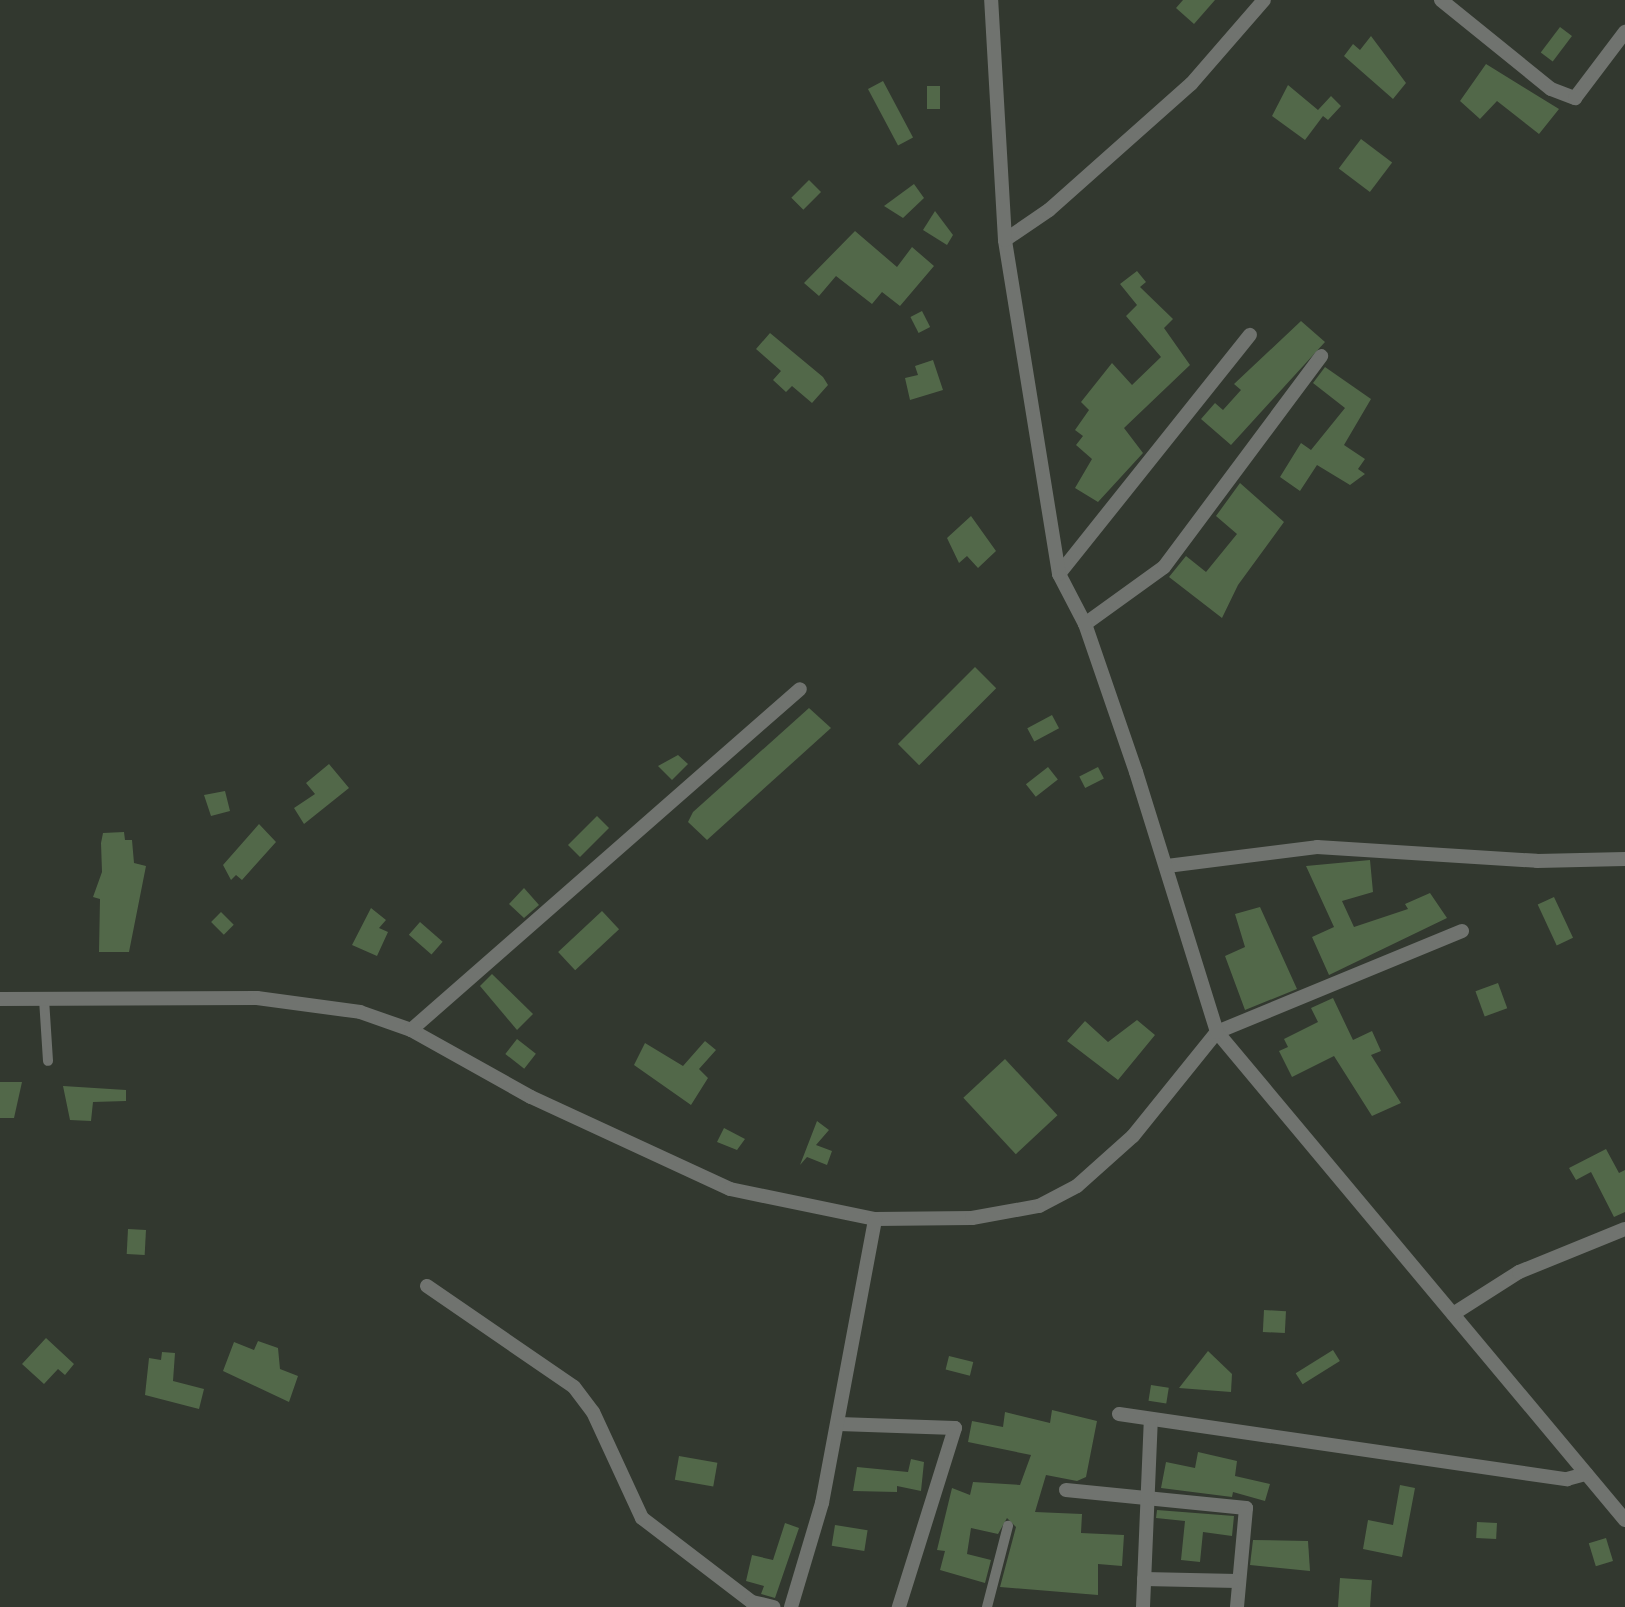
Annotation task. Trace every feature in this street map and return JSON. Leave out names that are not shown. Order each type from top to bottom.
[{"type":"street","points":[[991,0],[1005,240],[1059,575],[1085,624],[1167,866],[1217,1032],[1625,1520]]},
{"type":"street","points":[[1005,240],[1049,210],[1191,84],[1264,0]]},
{"type":"street","points":[[1441,0],[1551,89],[1575,98],[1625,32]]},
{"type":"street","points":[[1059,575],[1250,335]]},
{"type":"street","points":[[1085,624],[1171,559],[1321,356]]},
{"type":"street","points":[[411,1030],[800,690]]},
{"type":"street","points":[[1167,866],[1317,847],[1536,861],[1625,859]]},
{"type":"street","points":[[0,999],[306,1000],[411,1030],[531,1097],[730,1189],[875,1219],[999,1214],[1068,1192],[1133,1136],[1217,1032],[1462,930]]},
{"type":"street","points":[[792,1607],[839,1424],[875,1219]]},
{"type":"street","points":[[1453,1314],[1519,1272],[1625,1229]]},
{"type":"street","points":[[427,1286],[574,1387],[593,1412],[642,1518],[752,1602],[773,1607]]},
{"type":"street","points":[[1119,1414],[1567,1479],[1586,1474]]},
{"type":"street","points":[[1143,1607],[1145,1496],[1151,1419]]},
{"type":"street","points":[[839,1424],[955,1428],[900,1607]]},
{"type":"street","points":[[1066,1490],[1246,1508],[1237,1581],[1237,1607]]},
{"type":"street","points":[[1144,1578],[1237,1581]]},
{"type":"lane","points":[[44,999],[48,1061]]},
{"type":"lane","points":[[987,1607],[1008,1526]]},
{"type":"building","points":[[1183,0],[1215,0],[1194,24],[1176,8]]},
{"type":"building","points":[[1560,27],[1572,36],[1553,62],[1541,53]]},
{"type":"building","points":[[1371,36],[1406,83],[1393,99],[1344,56],[1353,44],[1360,50]]},
{"type":"building","points":[[1486,64],[1559,109],[1539,134],[1497,101],[1480,119],[1460,101]]},
{"type":"building","points":[[883,81],[913,138],[898,145],[868,89]]},
{"type":"building","points":[[1288,85],[1318,110],[1331,96],[1341,106],[1328,120],[1323,116],[1305,140],[1272,116]]},
{"type":"building","points":[[927,86],[940,86],[940,109],[927,109]]},
{"type":"building","points":[[1361,139],[1392,162],[1370,192],[1339,169]]},
{"type":"building","points":[[809,180],[821,192],[803,210],[791,198]]},
{"type":"building","points":[[914,184],[924,198],[903,218],[884,206]]},
{"type":"building","points":[[935,211],[953,235],[947,245],[923,230]]},
{"type":"building","points":[[855,231],[897,267],[912,247],[934,266],[900,306],[882,292],[872,304],[836,276],[819,296],[804,283]]},
{"type":"building","points":[[1137,271],[1146,282],[1140,287],[1173,319],[1164,328],[1190,365],[1124,428],[1143,453],[1098,502],[1075,488],[1092,459],[1076,445],[1083,436],[1075,430],[1089,410],[1081,402],[1112,363],[1132,385],[1161,357],[1126,316],[1137,305],[1120,284]]},
{"type":"building","points":[[922,311],[930,327],[919,333],[910,317]]},
{"type":"building","points":[[1301,321],[1325,342],[1231,445],[1201,419],[1215,403],[1223,410],[1241,390],[1234,384]]},
{"type":"building","points":[[770,333],[823,377],[828,385],[812,403],[792,386],[786,392],[773,380],[781,371],[756,349]]},
{"type":"building","points":[[933,360],[943,390],[910,400],[905,378],[918,375],[915,366]]},
{"type":"building","points":[[1325,367],[1371,399],[1344,445],[1365,459],[1358,469],[1365,474],[1350,485],[1317,465],[1300,491],[1280,477],[1301,443],[1311,450],[1345,408],[1313,383]]},
{"type":"building","points":[[1240,483],[1284,522],[1238,585],[1222,618],[1169,577],[1186,556],[1206,572],[1237,534],[1216,516]]},
{"type":"building","points":[[971,516],[996,551],[978,568],[967,556],[959,563],[947,538]]},
{"type":"building","points":[[975,667],[996,688],[919,765],[898,744]]},
{"type":"building","points":[[809,708],[831,728],[707,840],[688,822],[693,812]]},
{"type":"building","points":[[1052,715],[1059,728],[1034,741],[1027,728]]},
{"type":"building","points":[[678,755],[688,764],[672,780],[658,766]]},
{"type":"building","points":[[329,764],[349,788],[304,824],[294,808],[315,794],[306,783]]},
{"type":"building","points":[[1048,767],[1058,780],[1036,797],[1026,784]]},
{"type":"building","points":[[1098,767],[1104,779],[1085,788],[1079,777]]},
{"type":"building","points":[[225,791],[230,811],[211,816],[204,795]]},
{"type":"building","points":[[597,816],[609,828],[580,857],[568,845]]},
{"type":"building","points":[[259,824],[276,842],[242,880],[236,875],[231,880],[223,865]]},
{"type":"building","points":[[124,832],[125,840],[132,840],[134,863],[146,866],[129,952],[99,952],[100,899],[93,897],[102,872],[103,833]]},
{"type":"building","points":[[1370,860],[1373,892],[1342,901],[1354,927],[1408,909],[1405,904],[1430,893],[1447,918],[1329,975],[1312,937],[1334,927],[1306,866]]},
{"type":"building","points":[[524,888],[539,905],[524,918],[509,904]]},
{"type":"building","points":[[1554,897],[1573,938],[1557,945],[1538,905]]},
{"type":"building","points":[[1260,907],[1297,989],[1245,1010],[1225,956],[1245,947],[1235,914]]},
{"type":"building","points":[[371,908],[386,920],[379,928],[388,932],[377,956],[352,945]]},
{"type":"building","points":[[602,911],[619,929],[575,970],[558,952]]},
{"type":"building","points":[[221,912],[234,925],[224,935],[211,922]]},
{"type":"building","points":[[420,922],[443,942],[431,955],[409,935]]},
{"type":"building","points":[[492,974],[533,1014],[517,1030],[480,986]]},
{"type":"building","points":[[1498,983],[1507,1008],[1485,1017],[1475,991]]},
{"type":"building","points":[[1333,998],[1353,1040],[1372,1031],[1381,1051],[1371,1055],[1401,1103],[1372,1116],[1334,1056],[1292,1077],[1279,1051],[1288,1047],[1284,1039],[1318,1022],[1311,1008]]},
{"type":"building","points":[[1137,1020],[1155,1035],[1118,1080],[1067,1041],[1085,1021],[1108,1042]]},
{"type":"building","points":[[517,1039],[536,1054],[524,1069],[505,1054]]},
{"type":"building","points":[[705,1041],[716,1050],[699,1069],[708,1078],[691,1105],[634,1065],[645,1043],[683,1066]]},
{"type":"building","points":[[1005,1059],[1058,1115],[1016,1154],[963,1098]]},
{"type":"building","points":[[0,1082],[22,1082],[14,1118],[0,1118]]},
{"type":"building","points":[[63,1086],[126,1090],[126,1101],[93,1102],[91,1121],[70,1120]]},
{"type":"building","points":[[817,1121],[829,1130],[816,1145],[832,1151],[827,1165],[807,1157],[800,1165]]},
{"type":"building","points":[[724,1128],[745,1139],[737,1150],[717,1142]]},
{"type":"building","points":[[1606,1149],[1619,1173],[1625,1170],[1625,1212],[1614,1217],[1591,1172],[1576,1180],[1569,1168]]},
{"type":"building","points":[[128,1229],[146,1230],[145,1255],[127,1254]]},
{"type":"building","points":[[1264,1310],[1286,1311],[1285,1333],[1263,1332]]},
{"type":"building","points":[[46,1338],[74,1364],[65,1375],[58,1369],[44,1384],[22,1364]]},
{"type":"building","points":[[258,1341],[278,1348],[280,1369],[298,1376],[289,1402],[223,1371],[234,1342],[254,1350]]},
{"type":"building","points":[[1333,1350],[1340,1361],[1303,1384],[1296,1373]]},
{"type":"building","points":[[1208,1351],[1232,1374],[1231,1392],[1179,1388]]},
{"type":"building","points":[[162,1352],[175,1353],[173,1381],[204,1389],[199,1409],[145,1395],[149,1358],[161,1360]]},
{"type":"building","points":[[949,1356],[973,1362],[970,1376],[946,1370]]},
{"type":"building","points":[[1151,1385],[1169,1388],[1166,1404],[1148,1401]]},
{"type":"building","points":[[1052,1410],[1097,1421],[1086,1477],[1077,1481],[1046,1475],[1035,1512],[1082,1514],[1081,1533],[1124,1535],[1122,1566],[1098,1564],[1098,1595],[1000,1587],[1016,1527],[1007,1518],[998,1534],[971,1528],[967,1554],[991,1560],[985,1583],[940,1570],[945,1551],[937,1550],[952,1488],[970,1495],[973,1482],[1020,1485],[1031,1455],[968,1442],[972,1421],[1003,1427],[1005,1412],[1050,1423]]},
{"type":"building","points":[[1198,1452],[1237,1461],[1235,1476],[1270,1484],[1265,1501],[1233,1492],[1232,1497],[1161,1488],[1166,1462],[1195,1468]]},
{"type":"building","points":[[679,1456],[717,1463],[713,1486],[675,1480]]},
{"type":"building","points":[[911,1459],[924,1462],[921,1491],[897,1486],[897,1492],[853,1491],[857,1467],[908,1472]]},
{"type":"building","points":[[1400,1485],[1415,1488],[1402,1557],[1363,1549],[1368,1520],[1393,1525]]},
{"type":"building","points":[[1157,1510],[1234,1516],[1232,1536],[1203,1532],[1200,1562],[1181,1560],[1185,1521],[1156,1518]]},
{"type":"building","points":[[1477,1522],[1497,1523],[1496,1539],[1476,1538]]},
{"type":"building","points":[[785,1523],[799,1528],[775,1598],[761,1594],[764,1586],[746,1581],[752,1555],[773,1560]]},
{"type":"building","points":[[835,1525],[868,1530],[864,1551],[832,1546]]},
{"type":"building","points":[[1606,1538],[1613,1561],[1596,1566],[1589,1543]]},
{"type":"building","points":[[1253,1540],[1308,1541],[1310,1571],[1250,1565]]},
{"type":"building","points":[[1340,1578],[1372,1580],[1370,1607],[1338,1607]]}]
